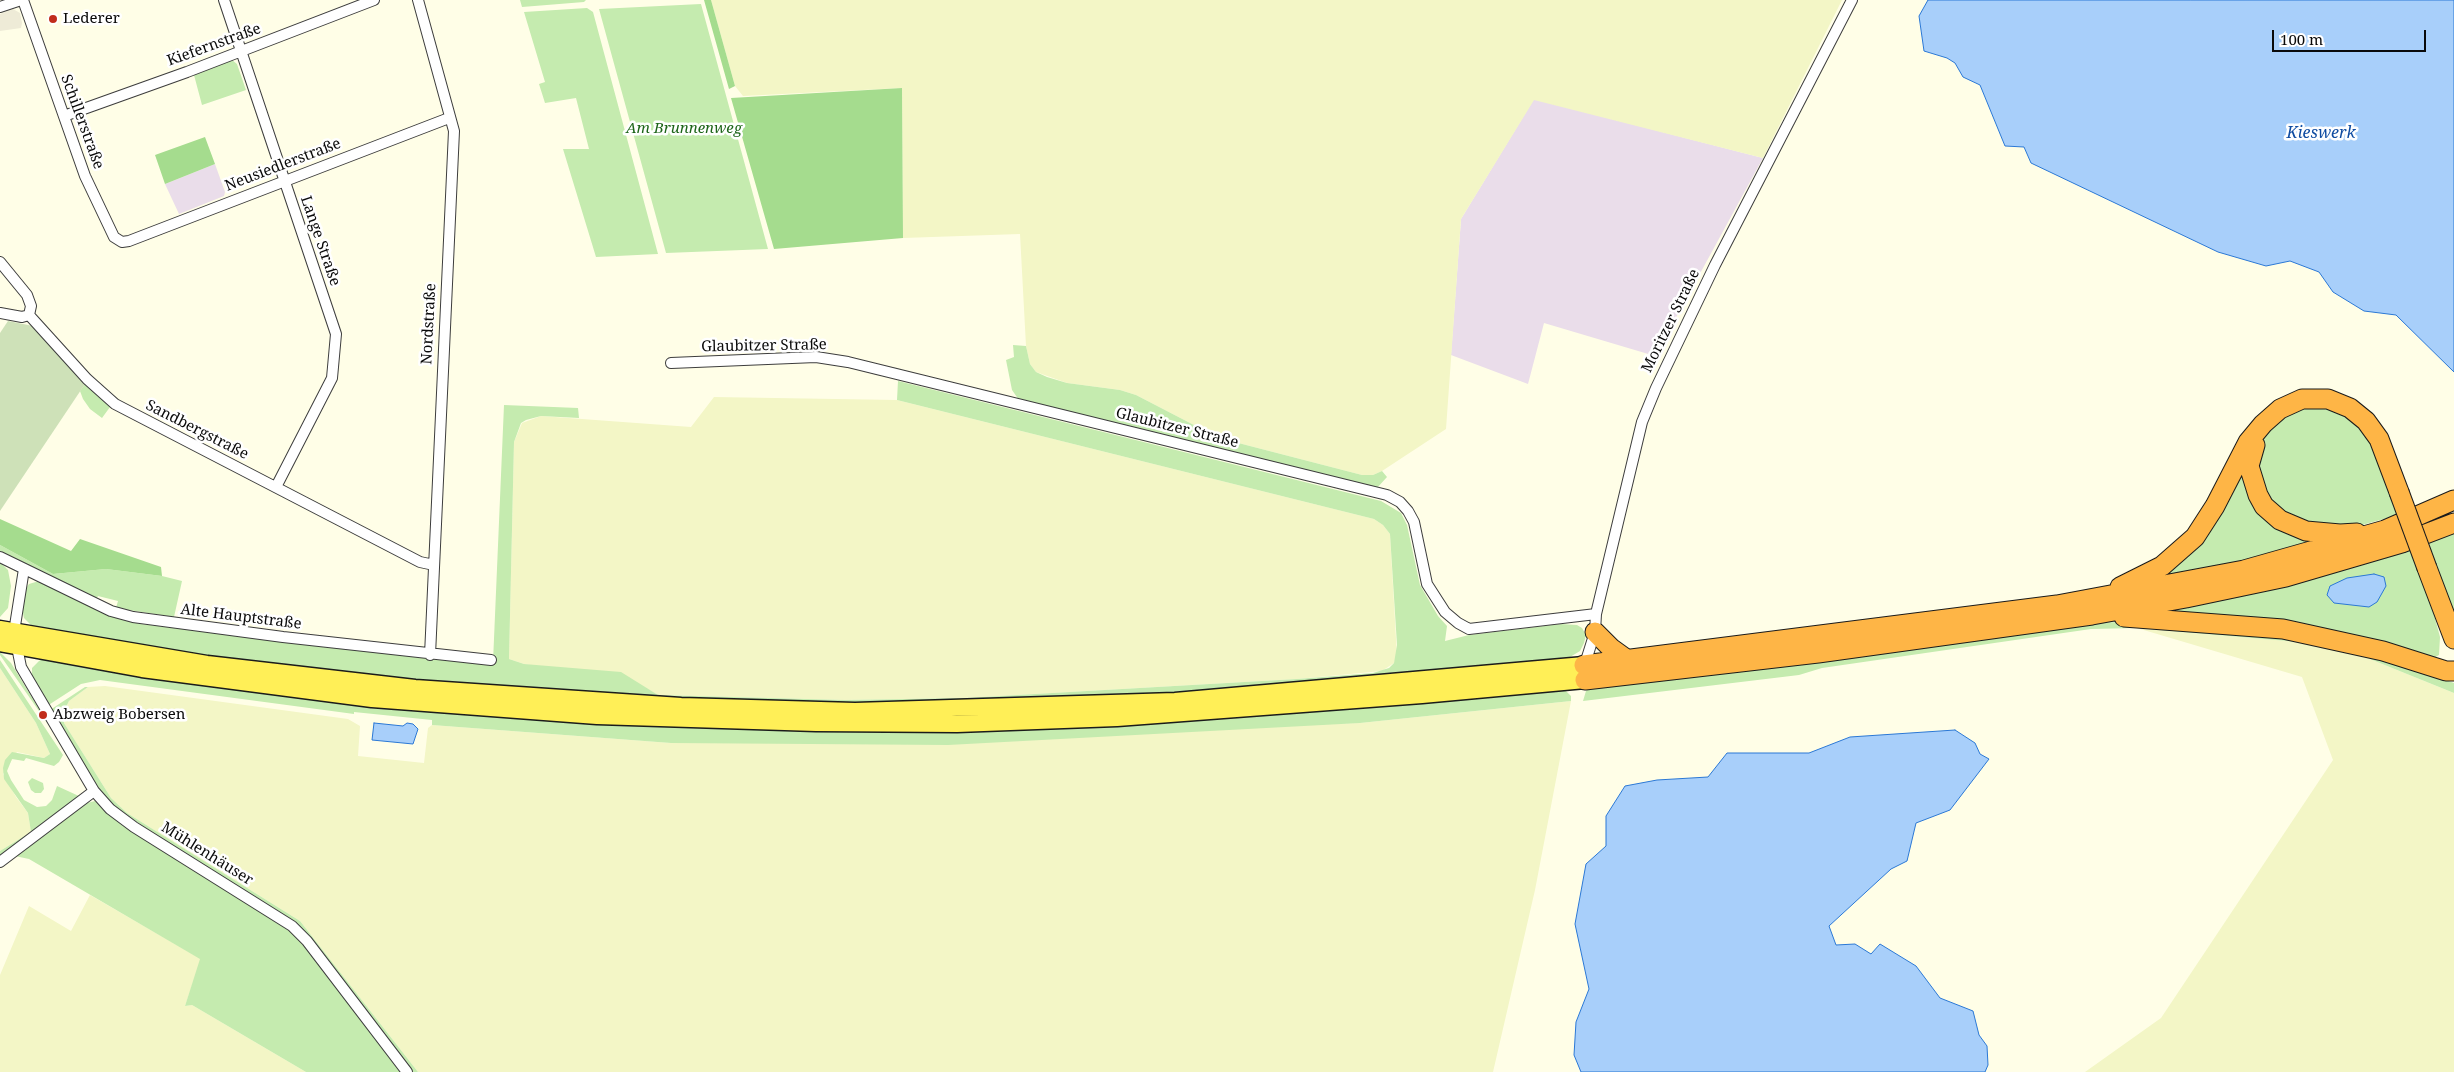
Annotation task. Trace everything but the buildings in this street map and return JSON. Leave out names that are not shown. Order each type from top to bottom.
[{"type":"highway","points":[[2101,597],[2162,566],[2195,537],[2215,506],[2248,442],[2280,409],[2302,399],[2328,399],[2350,408],[2366,421],[2379,439],[2454,639]]},
{"type":"highway","points":[[2258,430],[2249,466],[2258,495],[2264,506],[2280,520],[2306,531],[2340,534],[2385,530]]},
{"type":"highway","points":[[1584,672],[1629,661],[2057,605],[2260,566],[2385,530],[2454,500]]},
{"type":"highway","points":[[1584,672],[1809,654],[2092,615],[2286,577],[2402,543],[2454,523]]},
{"type":"highway","points":[[2092,615],[2210,622],[2283,629],[2383,651],[2446,671],[2454,671]]},
{"type":"highway","points":[[1596,623],[1611,648],[1629,661]]},
{"type":"main road","points":[[7,637],[207,664],[415,688],[681,706],[855,711],[1175,701],[1584,672]]},
{"type":"street","points":[[0,7],[22,0]]},
{"type":"street","name":"Schillerstraße","points":[[22,0],[85,176],[114,237],[119,241],[129,241]]},
{"type":"street","name":"Lange Straße","points":[[224,0],[283,181],[336,334],[332,378],[276,487]]},
{"type":"street","name":"Kiefernstraße","points":[[64,116],[240,52],[374,0]]},
{"type":"street","name":"Nordstraße","points":[[418,0],[454,131],[430,654]]},
{"type":"street","name":"Moritzer Straße","points":[[1584,672],[1642,422],[1656,388],[1715,265],[1852,0]]},
{"type":"street","name":"Neusiedlerstraße","points":[[129,241],[449,118]]},
{"type":"street","points":[[0,262],[27,295],[31,306],[29,315],[22,317],[0,313]]},
{"type":"street","name":"Sandbergstraße","points":[[29,315],[87,379],[116,404],[420,562],[434,565]]},
{"type":"street","name":"Glaubitzer Straße","points":[[671,364],[816,357],[848,362],[1387,494],[1400,502],[1408,511],[1414,522],[1427,584],[1445,612],[1458,623],[1469,629],[1596,623]]},
{"type":"street","name":"Alte Hauptstraße","points":[[0,557],[111,611],[133,617],[492,660]]},
{"type":"street","points":[[7,637],[24,569]]},
{"type":"street","name":"Mühlenhäuser","points":[[7,637],[25,678],[94,791],[110,809],[134,827],[292,926],[307,941],[407,1072]]},
{"type":"street","points":[[0,862],[94,791]]},
{"type":"shaded area","points":[[13,9],[20,13],[21,28],[0,31],[0,14]]},
{"type":"shaded area","points":[[1534,99],[1763,158],[1655,356],[1544,323],[1528,384],[1451,355],[1461,219]]},
{"type":"shaded area","points":[[215,164],[225,192],[224,196],[179,214],[165,184]]},
{"type":"green space","points":[[520,0],[586,0],[584,2],[522,7]]},
{"type":"green space","points":[[704,0],[711,0],[735,86],[729,89]]},
{"type":"green space","points":[[711,0],[1842,0],[1763,158],[1534,100],[1461,219],[1446,429],[1382,471],[1373,475],[1362,475],[1219,438],[1136,395],[1120,390],[1067,383],[1036,372],[1030,364],[1026,346],[1020,234],[903,238],[902,88],[743,96],[735,86]]},
{"type":"green space","name":"Am Brunnenweg","points":[[701,4],[768,249],[666,253],[599,9]]},
{"type":"green space","name":"Am Brunnenweg","points":[[587,8],[593,12],[658,254],[596,257],[563,149],[589,149],[576,98],[545,103],[539,84],[545,82],[524,12]]},
{"type":"green space","points":[[232,60],[237,64],[246,90],[202,105],[194,75]]},
{"type":"green space","points":[[902,88],[903,238],[774,249],[731,98]]},
{"type":"green space","points":[[205,137],[215,164],[165,184],[155,155]]},
{"type":"green space","points":[[8,321],[33,326],[85,384],[0,511],[0,333]]},
{"type":"green space","points":[[1013,345],[1026,346],[1030,364],[1036,372],[1047,377],[1067,383],[1120,390],[1136,395],[1219,438],[1362,475],[1373,475],[1382,471],[1387,477],[1377,488],[1019,400],[1012,390],[1006,360],[1014,357]]},
{"type":"green space","points":[[898,381],[1381,501],[1401,513],[1407,525],[1420,585],[1438,616],[1447,626],[1445,641],[1469,635],[1561,624],[1577,625],[1582,628],[1586,635],[1584,643],[1580,651],[1565,660],[1214,692],[825,705],[538,692],[268,666],[35,629],[24,618],[22,608],[24,591],[29,584],[39,581],[109,616],[141,624],[441,660],[493,662],[504,405],[578,408],[579,418],[541,416],[526,420],[521,423],[514,442],[509,659],[524,664],[621,672],[658,695],[845,700],[965,698],[1297,679],[1373,673],[1389,668],[1394,663],[1397,645],[1390,534],[1383,525],[1374,519],[897,400]]},
{"type":"green space","points":[[85,384],[110,407],[102,418],[90,409],[83,399],[80,391]]},
{"type":"green space","points":[[714,397],[897,400],[1374,519],[1383,525],[1390,534],[1397,656],[1394,663],[1382,671],[1297,679],[965,698],[845,700],[658,695],[638,684],[524,664],[509,659],[514,442],[522,423],[541,416],[691,427]]},
{"type":"green space","points":[[2330,407],[2354,420],[2370,441],[2398,515],[2355,527],[2304,527],[2266,499],[2254,455],[2259,440],[2281,416],[2299,408]]},
{"type":"green space","points":[[2246,454],[2253,496],[2322,539],[2250,563],[2143,583],[2163,571]]},
{"type":"green space","points":[[0,519],[71,551],[80,539],[161,567],[162,576],[106,569],[53,574],[0,545]]},
{"type":"green space","points":[[2454,529],[2454,618],[2425,541]]},
{"type":"green space","points":[[0,545],[53,574],[106,569],[162,576],[182,581],[174,617],[116,608],[118,601],[98,596],[96,599],[0,552]]},
{"type":"green space","points":[[2411,547],[2427,588],[2440,637],[2439,655],[2428,661],[2154,611]]},
{"type":"green space","points":[[0,562],[8,570],[11,586],[8,608],[0,617]]},
{"type":"green space","points":[[2120,622],[2265,632],[2396,662],[2454,683],[2454,693],[2360,655],[2310,643],[2137,628],[2091,629],[1822,668],[1799,675],[1583,701],[1586,691],[1595,684],[2088,623]]},
{"type":"green space","points":[[2137,628],[2310,643],[2360,655],[2454,693],[2454,1072],[2085,1072],[2161,1018],[2333,760],[2302,677]]},
{"type":"green space","points":[[0,652],[11,663],[50,727],[0,655]]},
{"type":"green space","points":[[43,659],[577,722],[764,729],[1564,689],[1571,696],[1571,701],[1360,723],[948,745],[671,743],[432,725],[432,720],[354,712],[354,714],[100,680],[81,684],[47,706],[32,680],[32,668]]},
{"type":"green space","points":[[0,660],[63,755],[54,766],[26,758],[24,761],[12,759],[7,771],[11,780],[24,800],[37,807],[46,806],[52,800],[57,786],[81,797],[5,854],[0,855],[0,851],[31,832],[28,813],[4,779],[3,768],[5,760],[12,752],[44,758],[50,754],[36,723],[0,668]]},
{"type":"green space","points":[[0,668],[36,723],[50,754],[44,758],[17,752],[3,774],[28,813],[31,832],[0,851]]},
{"type":"green space","points":[[105,686],[348,719],[360,726],[358,756],[424,763],[428,728],[432,725],[671,743],[1360,723],[1571,701],[1535,890],[1493,1072],[418,1072],[300,921],[127,813],[111,798],[64,723],[64,711],[69,701],[88,687]]},
{"type":"green space","points":[[85,687],[88,687],[69,701],[64,711],[64,723],[111,798],[127,813],[300,921],[418,1072],[413,1072],[309,937],[295,923],[180,851],[113,806],[98,787],[50,710]]},
{"type":"green space","points":[[32,778],[43,783],[44,789],[41,793],[35,793],[31,790],[28,782]]},
{"type":"green space","points":[[95,801],[122,825],[285,926],[298,937],[401,1072],[306,1072],[192,1005],[185,1006],[200,959],[29,859],[15,856],[87,803]]},
{"type":"green space","points":[[90,895],[201,959],[185,1006],[192,1005],[306,1072],[0,1072],[0,975],[29,906],[71,931]]},
{"type":"water","name":"Kieswerk","points":[[1928,0],[2454,0],[2454,372],[2396,315],[2364,311],[2333,292],[2319,272],[2290,261],[2266,266],[2218,252],[2031,163],[2024,147],[2005,146],[1980,85],[1963,77],[1955,63],[1947,58],[1924,51],[1919,16]]},
{"type":"water","points":[[2374,574],[2384,577],[2386,586],[2377,602],[2369,607],[2334,603],[2327,595],[2330,586],[2347,578]]},
{"type":"water","points":[[374,723],[403,726],[407,723],[413,724],[418,729],[413,744],[372,740]]},
{"type":"water","points":[[1955,730],[1975,743],[1980,754],[1989,759],[1950,810],[1916,823],[1907,861],[1891,869],[1829,926],[1836,945],[1855,944],[1871,954],[1880,944],[1916,966],[1940,998],[1973,1011],[1979,1035],[1987,1046],[1988,1065],[1985,1072],[1581,1072],[1574,1055],[1576,1022],[1589,989],[1575,924],[1586,864],[1606,846],[1606,816],[1625,786],[1657,780],[1708,777],[1727,753],[1809,753],[1850,737]]},
{"type":"place","name":"Lederer","points":[[53,19]]},
{"type":"place","name":"Abzweig Bobersen","points":[[43,715]]}]
